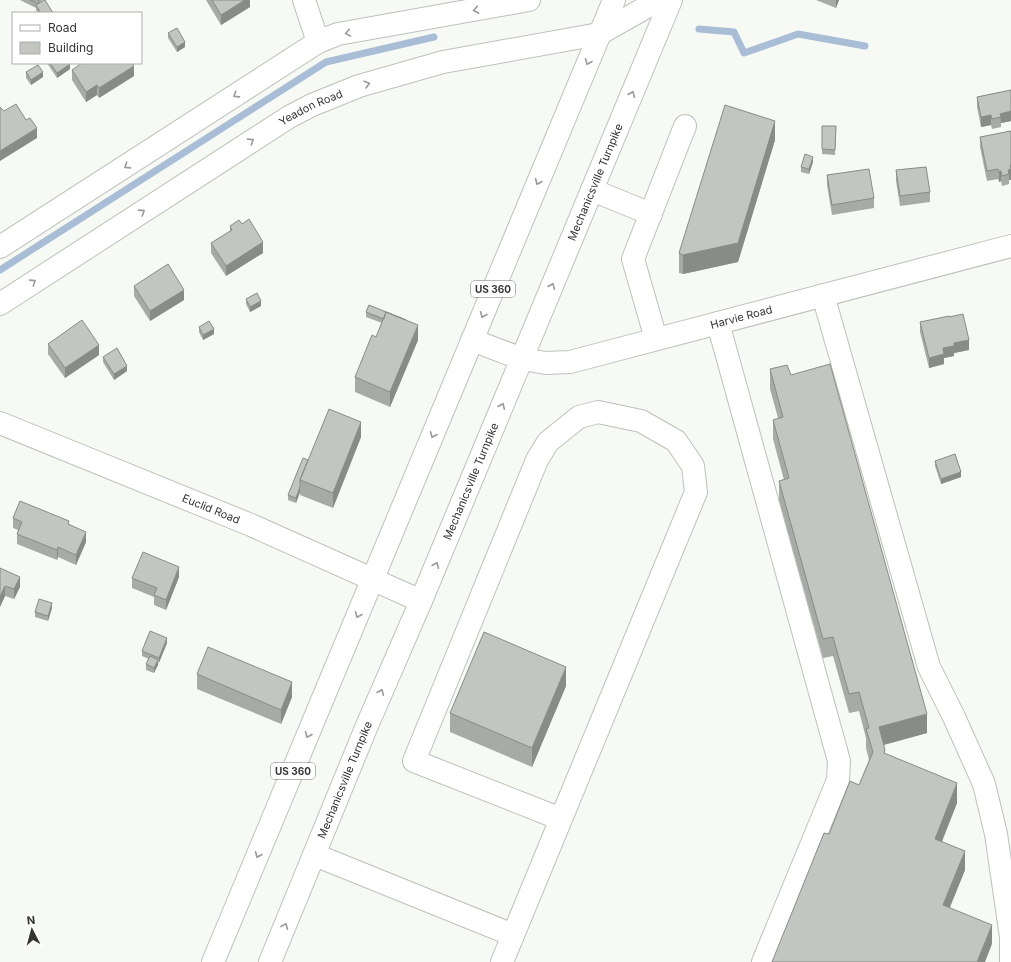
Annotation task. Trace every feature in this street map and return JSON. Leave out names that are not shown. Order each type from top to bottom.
[{"type":"main road","points":[[304,0],[318,42]]},
{"type":"main road","points":[[0,247],[318,42],[338,34],[528,0]]},
{"type":"main road","name":"US 360","points":[[213,962],[614,0]]},
{"type":"main road","name":"Yeadon Road","points":[[0,304],[289,116],[312,105],[359,86],[443,62],[599,34],[658,0]]},
{"type":"main road","name":"Mechanicsville Turnpike","points":[[270,962],[366,728],[421,601],[671,0]]},
{"type":"main road","points":[[656,339],[633,259],[685,126]]},
{"type":"main road","points":[[592,190],[651,214]]},
{"type":"main road","name":"Harvie Road","points":[[472,340],[522,359],[546,363],[570,362],[1011,246]]},
{"type":"main road","points":[[823,295],[929,667],[954,717],[984,784],[996,834],[1011,937],[1010,962]]},
{"type":"main road","points":[[718,323],[839,761],[838,780],[763,962]]},
{"type":"main road","points":[[502,962],[696,492],[693,466],[676,441],[641,421],[598,412],[579,417],[548,442],[537,460],[414,761],[561,818]]},
{"type":"main road","name":"Euclid Road","points":[[0,423],[250,525],[421,601]]},
{"type":"main road","points":[[314,855],[513,935]]},
{"type":"building","points":[[30,0],[39,0],[38,3]]},
{"type":"building","points":[[45,0],[52,12],[40,12],[36,5]]},
{"type":"building","points":[[212,0],[245,0],[221,15]]},
{"type":"building","points":[[177,28],[185,42],[177,47],[168,33]]},
{"type":"building","points":[[51,64],[70,64],[57,73]]},
{"type":"building","points":[[81,64],[133,64],[134,66],[99,88],[97,85],[86,92],[72,70]]},
{"type":"building","points":[[38,65],[43,72],[31,80],[26,72]]},
{"type":"building","points":[[1011,90],[1011,111],[1000,114],[1001,117],[992,119],[991,115],[981,117],[977,97]]},
{"type":"building","points":[[16,104],[26,120],[30,118],[37,128],[0,151],[0,107],[4,111]]},
{"type":"building","points":[[725,105],[775,121],[738,243],[683,255],[679,253]]},
{"type":"building","points":[[822,126],[836,126],[835,150],[822,149]]},
{"type":"building","points":[[1011,131],[1011,169],[1008,170],[1009,174],[1002,176],[1001,171],[999,172],[998,169],[987,171],[980,137]]},
{"type":"building","points":[[805,154],[813,157],[809,169],[801,167]]},
{"type":"building","points":[[926,167],[930,192],[900,196],[896,170]]},
{"type":"building","points":[[869,169],[874,198],[832,205],[827,175]]},
{"type":"building","points":[[249,219],[263,242],[226,266],[211,243],[232,230],[230,226],[239,220],[242,224]]},
{"type":"building","points":[[168,264],[184,290],[150,311],[134,286]]},
{"type":"building","points":[[257,293],[261,301],[250,307],[246,299]]},
{"type":"building","points":[[369,305],[406,320],[386,312],[384,319],[366,312]]},
{"type":"building","points":[[386,312],[418,325],[390,392],[355,377],[372,335],[376,337]]},
{"type":"building","points":[[963,314],[969,340],[954,343],[954,346],[943,348],[944,354],[929,358],[920,322]]},
{"type":"building","points":[[82,320],[99,345],[65,368],[48,344]]},
{"type":"building","points":[[209,321],[214,329],[203,335],[199,327]]},
{"type":"building","points":[[117,348],[127,366],[114,374],[103,357]]},
{"type":"building","points":[[830,364],[927,714],[879,727],[885,750],[884,753],[957,783],[935,839],[965,851],[943,905],[992,925],[977,962],[772,962],[824,833],[829,834],[850,781],[859,785],[873,752],[866,729],[869,728],[859,692],[849,694],[833,637],[823,639],[779,481],[789,478],[773,420],[783,417],[770,369],[787,365],[791,375]]},
{"type":"building","points":[[329,409],[361,422],[333,493],[300,480]]},
{"type":"building","points":[[955,454],[961,472],[941,479],[935,461]]},
{"type":"building","points":[[303,458],[308,460],[300,480],[300,487],[296,498],[288,495]]},
{"type":"building","points":[[20,501],[69,521],[68,524],[86,532],[76,555],[58,547],[57,550],[17,534],[22,522],[13,518]]},
{"type":"building","points":[[143,552],[179,567],[166,600],[154,595],[157,588],[132,578]]},
{"type":"building","points":[[0,568],[20,577],[14,589],[5,586],[0,597]]},
{"type":"building","points":[[39,599],[52,603],[48,616],[35,612]]},
{"type":"building","points":[[150,631],[167,638],[159,658],[142,651]]},
{"type":"building","points":[[484,632],[566,667],[532,748],[450,713]]},
{"type":"building","points":[[208,647],[292,682],[281,710],[197,674]]},
{"type":"building","points":[[150,656],[158,660],[154,668],[146,664]]},
{"type":"waterway","points":[[699,29],[734,32],[744,53],[798,34],[865,46]]},
{"type":"waterway","points":[[0,270],[326,62],[434,37]]}]
